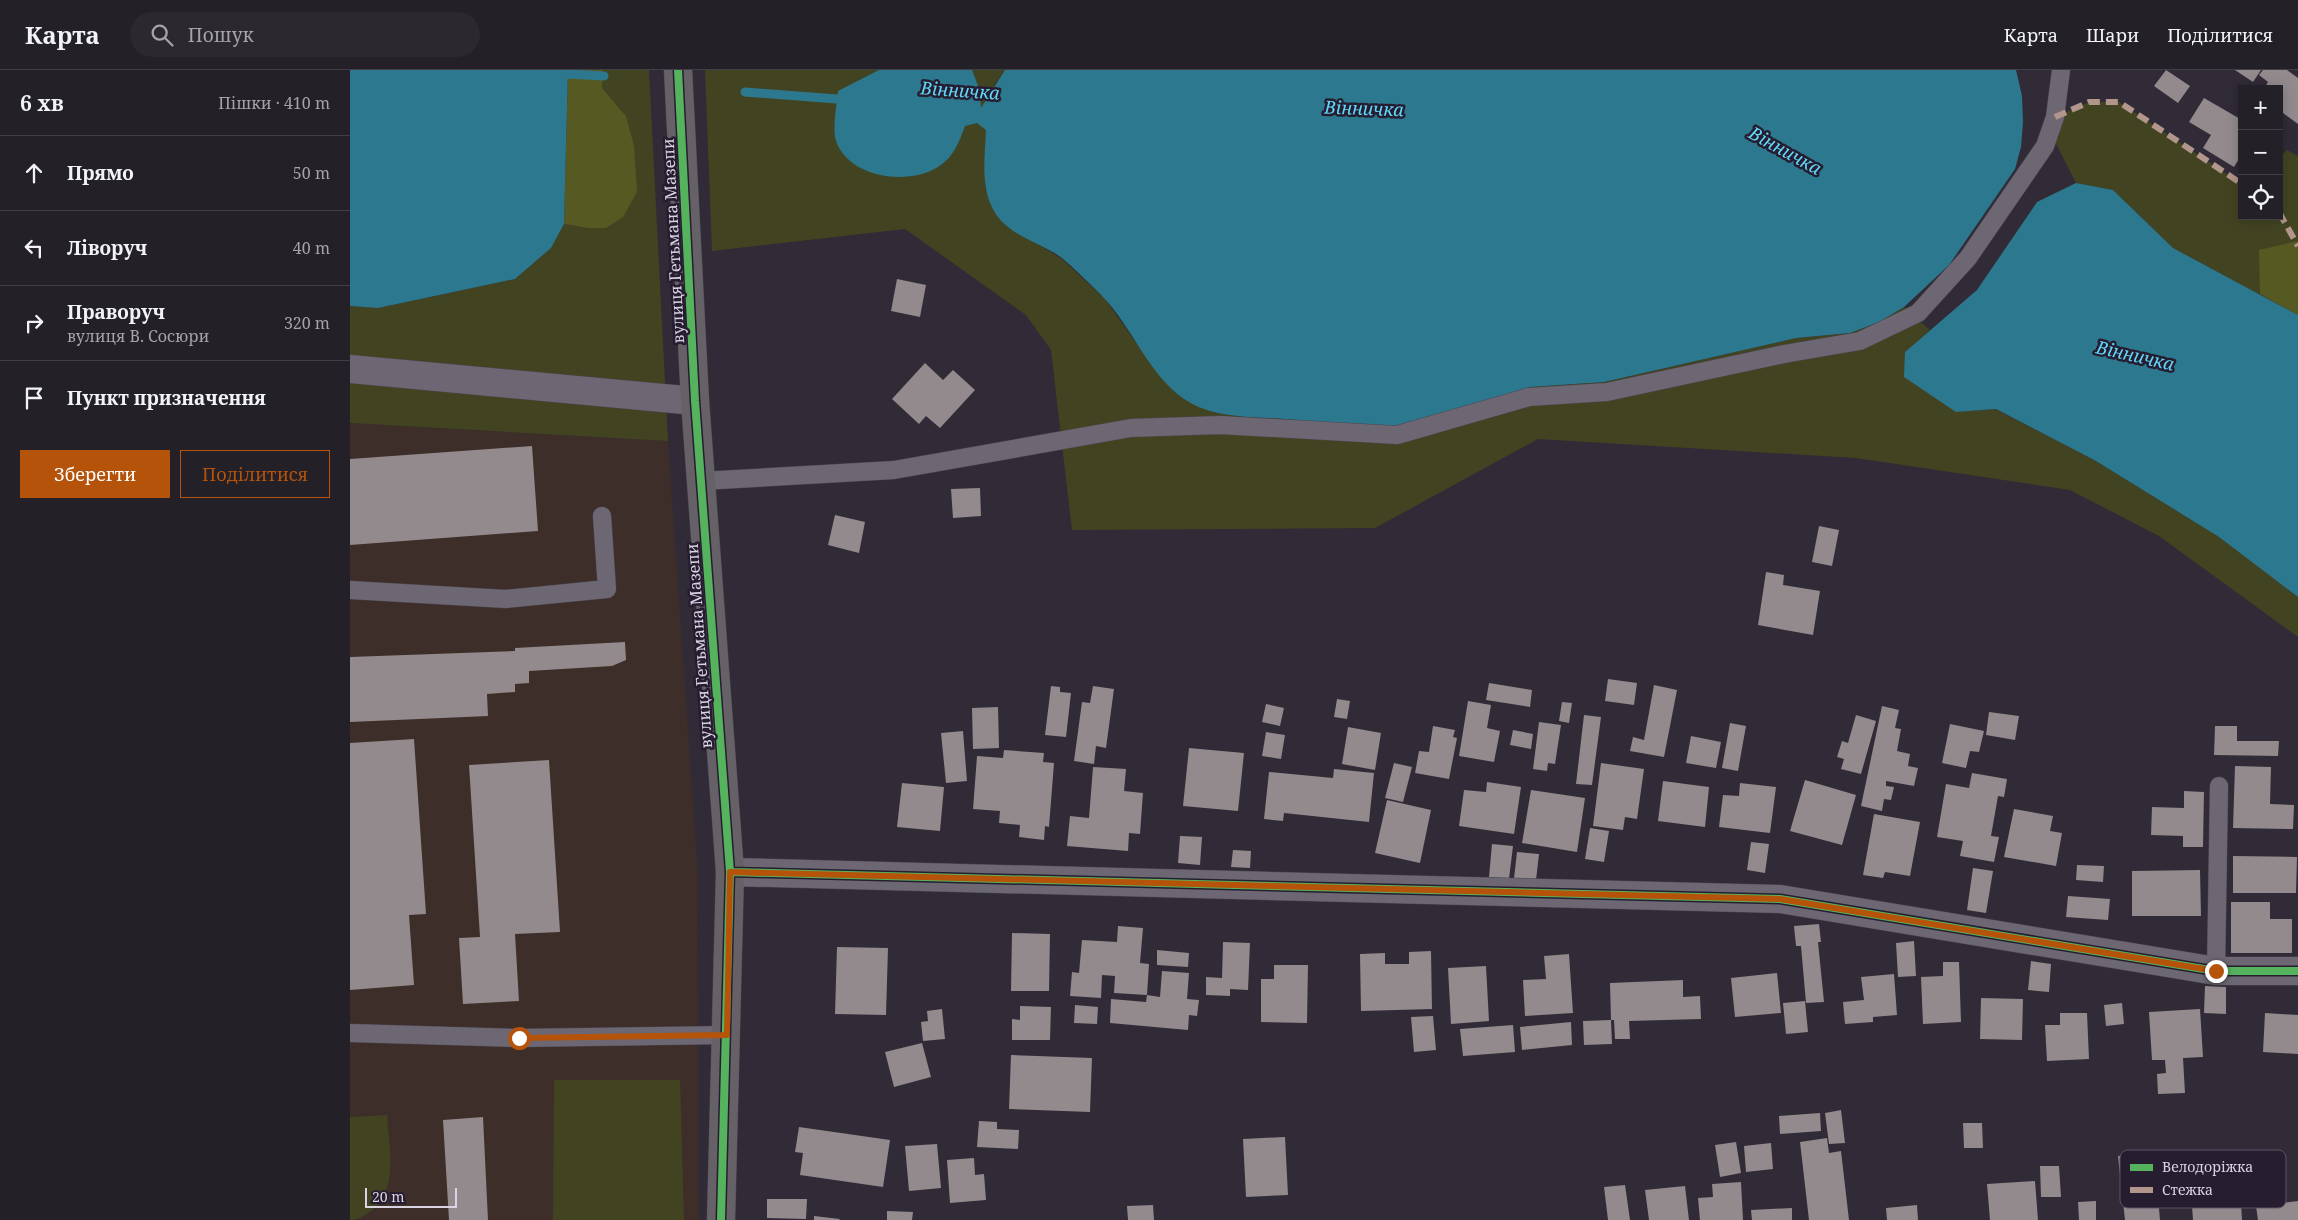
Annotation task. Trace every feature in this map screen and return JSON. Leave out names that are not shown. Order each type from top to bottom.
[{"type":"street","name":"вулиця Гетьмана Мазепи","points":[[678,70],[695,401],[730,872],[721,1220]]},
{"type":"street","points":[[350,370],[695,401]]},
{"type":"street","points":[[730,872],[1780,899],[2216,971],[2298,972]]},
{"type":"lane","points":[[701,481],[894,470],[1131,428],[1220,425],[1397,435],[1529,397],[1607,392],[1784,354],[1860,341],[1918,313],[1968,258],[2045,146],[2056,117],[2061,70]]},
{"type":"lane","points":[[350,590],[506,599],[607,589],[602,516]]},
{"type":"lane","points":[[2216,971],[2219,786]]},
{"type":"lane","points":[[350,1033],[519,1038],[727,1035]]},
{"type":"shaded area","points":[[350,423],[668,441],[698,875],[699,1220],[350,1220]]},
{"type":"green space","points":[[568,70],[602,70],[602,88],[626,116],[634,146],[637,192],[623,217],[606,228],[587,228],[564,224]]},
{"type":"green space","points":[[602,70],[649,70],[668,441],[350,423],[350,306],[378,308],[515,279],[551,248],[564,224],[587,228],[626,116],[602,88]]},
{"type":"green space","points":[[705,70],[1005,70],[994,86],[985,186],[994,211],[1009,228],[1061,258],[1105,299],[1155,369],[1212,412],[1239,416],[1386,427],[1410,424],[1530,387],[1604,382],[1796,338],[1850,333],[1879,322],[1904,307],[1930,330],[1905,352],[1956,412],[1995,409],[2096,461],[2219,537],[2298,597],[2298,637],[2159,536],[2070,490],[1856,458],[1538,439],[1375,528],[1072,530],[1051,350],[1026,315],[905,229],[712,251]]},
{"type":"green space","points":[[2089,102],[2119,102],[2238,181],[2238,220],[2283,220],[2283,154],[2287,150],[2298,156],[2298,315],[2173,248],[2113,190],[2076,183],[2050,132],[2055,117]]},
{"type":"green space","points":[[2298,241],[2298,315],[2260,294],[2259,250]]},
{"type":"green space","points":[[554,1080],[680,1080],[684,1220],[553,1220]]},
{"type":"green space","points":[[387,1115],[390,1168],[389,1182],[385,1194],[368,1213],[357,1219],[350,1220],[350,1117]]},
{"type":"water","points":[[350,70],[568,70],[564,224],[551,248],[515,279],[378,308],[350,306]]},
{"type":"water","points":[[879,70],[972,70],[980,91],[981,108],[1005,70],[2016,70],[2022,96],[2023,122],[2021,147],[2015,169],[1949,265],[1904,307],[1879,322],[1850,333],[1796,338],[1604,382],[1530,387],[1410,424],[1386,427],[1235,416],[1211,411],[1189,402],[1164,381],[1114,310],[1083,277],[1062,258],[1016,233],[1000,220],[990,202],[985,182],[986,130],[977,123],[965,126],[955,149],[948,159],[926,173],[896,177],[881,175],[853,163],[843,154],[835,136],[838,91]]},
{"type":"water","points":[[2076,183],[2113,190],[2173,248],[2298,315],[2298,597],[2219,537],[2096,461],[1996,409],[1956,412],[1904,377],[1905,352],[1977,290],[2037,202]]},
{"type":"building","points":[[2166,70],[2190,86],[2178,103],[2154,86]]},
{"type":"building","points":[[2235,70],[2261,70],[2253,82]]},
{"type":"building","points":[[2263,70],[2287,70],[2298,78],[2298,124],[2283,113],[2283,85],[2266,85],[2268,82],[2259,75]]},
{"type":"building","points":[[2204,98],[2238,118],[2238,160],[2234,167],[2203,148],[2211,135],[2189,122]]},
{"type":"building","points":[[897,279],[926,285],[920,317],[891,311]]},
{"type":"building","points":[[925,363],[943,380],[953,370],[975,390],[940,428],[926,416],[919,424],[892,399]]},
{"type":"building","points":[[532,446],[538,531],[350,545],[350,459]]},
{"type":"building","points":[[980,488],[981,516],[953,518],[951,489]]},
{"type":"building","points":[[835,515],[865,522],[859,553],[828,545]]},
{"type":"building","points":[[1819,526],[1839,530],[1832,566],[1812,562]]},
{"type":"building","points":[[1766,572],[1784,575],[1783,585],[1820,591],[1813,635],[1758,625]]},
{"type":"building","points":[[625,642],[626,660],[612,666],[529,671],[529,683],[515,684],[515,692],[487,694],[488,716],[350,722],[350,657],[515,651],[515,648]]},
{"type":"building","points":[[1608,679],[1637,683],[1634,705],[1605,701]]},
{"type":"building","points":[[1489,683],[1532,690],[1530,707],[1486,700]]},
{"type":"building","points":[[1654,685],[1677,690],[1664,757],[1630,751],[1633,737],[1644,740]]},
{"type":"building","points":[[1051,686],[1060,687],[1060,692],[1071,693],[1066,737],[1045,735]]},
{"type":"building","points":[[1093,686],[1114,689],[1106,748],[1096,746],[1094,764],[1074,761],[1082,702],[1090,703]]},
{"type":"building","points":[[1337,699],[1350,701],[1347,719],[1334,717]]},
{"type":"building","points":[[1468,701],[1491,705],[1487,728],[1500,731],[1494,762],[1459,756]]},
{"type":"building","points":[[1562,702],[1572,703],[1569,723],[1559,721]]},
{"type":"building","points":[[1266,704],[1284,708],[1280,726],[1262,722]]},
{"type":"building","points":[[1882,706],[1899,710],[1895,728],[1901,729],[1897,751],[1910,754],[1908,766],[1918,768],[1914,786],[1886,781],[1886,786],[1894,787],[1891,800],[1884,799],[1882,811],[1861,806]]},
{"type":"building","points":[[998,707],[999,748],[973,749],[972,708]]},
{"type":"building","points":[[1989,712],[2019,716],[2015,740],[1986,735]]},
{"type":"building","points":[[1584,715],[1601,717],[1592,785],[1576,784]]},
{"type":"building","points":[[1856,715],[1876,721],[1861,774],[1841,769],[1844,759],[1837,757],[1842,741],[1848,743]]},
{"type":"building","points":[[1539,722],[1561,725],[1555,764],[1548,763],[1547,771],[1533,769]]},
{"type":"building","points":[[1730,723],[1746,726],[1738,771],[1722,768]]},
{"type":"building","points":[[1950,724],[1984,731],[1979,752],[1970,751],[1966,768],[1942,763]]},
{"type":"building","points":[[1433,726],[1455,730],[1453,737],[1457,738],[1449,779],[1415,773],[1419,751],[1429,752]]},
{"type":"building","points":[[2215,726],[2237,726],[2237,741],[2279,741],[2278,756],[2214,755]]},
{"type":"building","points":[[1348,727],[1381,733],[1375,770],[1342,764]]},
{"type":"building","points":[[1513,730],[1533,734],[1531,749],[1510,745]]},
{"type":"building","points":[[963,731],[967,781],[946,783],[941,733]]},
{"type":"building","points":[[1266,732],[1285,735],[1281,759],[1262,756]]},
{"type":"building","points":[[1691,736],[1721,742],[1716,768],[1686,763]]},
{"type":"building","points":[[414,739],[426,914],[409,915],[414,985],[350,990],[350,743]]},
{"type":"building","points":[[1189,748],[1244,753],[1238,811],[1183,806]]},
{"type":"building","points":[[1004,750],[1044,753],[1043,762],[1054,763],[1049,827],[1045,826],[1044,840],[1019,837],[1020,825],[999,823],[1000,811],[973,809],[977,756],[1003,758]]},
{"type":"building","points":[[549,760],[560,932],[515,934],[519,1001],[463,1004],[459,938],[480,937],[469,765]]},
{"type":"building","points":[[1394,763],[1412,767],[1403,802],[1385,798]]},
{"type":"building","points":[[1601,763],[1644,769],[1637,819],[1625,817],[1623,830],[1593,826]]},
{"type":"building","points":[[2235,766],[2271,767],[2270,804],[2294,805],[2293,829],[2233,828]]},
{"type":"building","points":[[1093,767],[1126,769],[1124,791],[1143,793],[1140,834],[1129,833],[1128,851],[1067,846],[1070,816],[1089,818]]},
{"type":"building","points":[[1334,769],[1374,773],[1369,822],[1284,813],[1283,821],[1264,819],[1269,772],[1333,778]]},
{"type":"building","points":[[1972,773],[2007,779],[2004,797],[1998,796],[1991,836],[1999,837],[1994,862],[1960,856],[1963,841],[1937,837],[1946,784],[1969,788]]},
{"type":"building","points":[[1805,780],[1856,795],[1842,845],[1790,831]]},
{"type":"building","points":[[1663,781],[1709,787],[1705,827],[1658,821]]},
{"type":"building","points":[[1487,782],[1521,787],[1514,834],[1459,826],[1464,790],[1486,792]]},
{"type":"building","points":[[902,783],[944,787],[940,831],[897,827]]},
{"type":"building","points":[[1740,783],[1776,787],[1770,833],[1719,827],[1723,795],[1739,796]]},
{"type":"building","points":[[1531,790],[1585,798],[1577,852],[1522,843]]},
{"type":"building","points":[[2184,791],[2204,792],[2203,847],[2183,847],[2183,836],[2151,835],[2152,807],[2184,808]]},
{"type":"building","points":[[1387,800],[1431,810],[1420,863],[1375,853]]},
{"type":"building","points":[[2014,809],[2053,816],[2050,831],[2062,833],[2056,866],[2004,857]]},
{"type":"building","points":[[1874,814],[1920,822],[1910,876],[1885,872],[1883,878],[1863,875]]},
{"type":"building","points":[[1590,828],[1609,831],[1604,862],[1585,859]]},
{"type":"building","points":[[1180,836],[1202,837],[1200,865],[1178,863]]},
{"type":"building","points":[[1751,842],[1769,844],[1765,873],[1747,870]]},
{"type":"building","points":[[1492,844],[1513,846],[1509,879],[1489,877]]},
{"type":"building","points":[[1233,850],[1251,851],[1250,868],[1231,867]]},
{"type":"building","points":[[1517,852],[1539,854],[1535,889],[1513,887]]},
{"type":"building","points":[[2233,856],[2297,857],[2296,893],[2233,893]]},
{"type":"building","points":[[2077,865],[2104,866],[2103,882],[2076,880]]},
{"type":"building","points":[[1973,868],[1993,871],[1986,913],[1967,910]]},
{"type":"building","points":[[2200,870],[2201,916],[2132,916],[2132,871]]},
{"type":"building","points":[[2068,896],[2110,899],[2108,920],[2066,917]]},
{"type":"building","points":[[2231,902],[2270,902],[2270,919],[2292,919],[2292,953],[2231,953]]},
{"type":"building","points":[[1819,924],[1821,942],[1818,942],[1824,1002],[1806,1003],[1801,946],[1796,946],[1794,926]]},
{"type":"building","points":[[1118,926],[1143,928],[1140,963],[1149,964],[1147,995],[1114,993],[1115,976],[1102,975],[1101,998],[1070,996],[1072,972],[1079,973],[1082,940],[1117,942]]},
{"type":"building","points":[[1012,933],[1050,934],[1049,991],[1011,991]]},
{"type":"building","points":[[1914,941],[1916,976],[1898,977],[1896,943]]},
{"type":"building","points":[[1223,942],[1250,943],[1248,990],[1230,989],[1230,996],[1206,995],[1206,977],[1222,978]]},
{"type":"building","points":[[837,947],[888,948],[886,1015],[835,1014]]},
{"type":"building","points":[[1157,950],[1189,953],[1188,967],[1157,965]]},
{"type":"building","points":[[1431,951],[1432,1009],[1361,1011],[1360,954],[1385,953],[1385,964],[1409,964],[1409,952]]},
{"type":"building","points":[[1569,954],[1573,1013],[1525,1016],[1523,980],[1546,979],[1544,956]]},
{"type":"building","points":[[2031,961],[2051,964],[2049,992],[2028,990]]},
{"type":"building","points":[[1943,962],[1959,962],[1961,1022],[1923,1024],[1921,977],[1943,976]]},
{"type":"building","points":[[1274,965],[1308,965],[1307,1023],[1261,1022],[1261,979],[1274,979]]},
{"type":"building","points":[[1486,966],[1489,1021],[1451,1024],[1448,968]]},
{"type":"building","points":[[1162,971],[1189,973],[1187,999],[1199,1000],[1197,1016],[1189,1015],[1188,1030],[1110,1023],[1111,999],[1146,1002],[1147,995],[1160,997]]},
{"type":"building","points":[[1777,973],[1781,1013],[1735,1017],[1731,978]]},
{"type":"building","points":[[1894,974],[1897,1015],[1873,1017],[1873,1022],[1845,1024],[1843,1002],[1864,1000],[1861,977]]},
{"type":"building","points":[[1683,980],[1683,997],[1700,996],[1701,1019],[1629,1021],[1630,1039],[1615,1039],[1614,1020],[1611,1020],[1610,983]]},
{"type":"building","points":[[2205,986],[2226,987],[2226,1014],[2204,1013]]},
{"type":"building","points":[[1981,998],[2023,999],[2022,1040],[1980,1039]]},
{"type":"building","points":[[1805,1001],[1808,1032],[1786,1034],[1783,1003]]},
{"type":"building","points":[[2122,1003],[2124,1024],[2106,1026],[2104,1005]]},
{"type":"building","points":[[1075,1005],[1098,1007],[1097,1024],[1074,1023]]},
{"type":"building","points":[[1020,1006],[1051,1007],[1050,1040],[1012,1040],[1012,1019],[1020,1020]]},
{"type":"building","points":[[942,1009],[945,1039],[923,1041],[921,1022],[928,1021],[927,1011]]},
{"type":"building","points":[[2200,1009],[2203,1057],[2183,1058],[2185,1093],[2158,1094],[2157,1074],[2166,1073],[2165,1060],[2152,1060],[2149,1012]]},
{"type":"building","points":[[2060,1013],[2087,1013],[2089,1059],[2047,1061],[2045,1025],[2060,1025]]},
{"type":"building","points":[[2265,1013],[2298,1015],[2298,1054],[2263,1052]]},
{"type":"building","points":[[1433,1016],[1436,1050],[1414,1052],[1411,1017]]},
{"type":"building","points":[[1611,1020],[1612,1044],[1584,1045],[1583,1021]]},
{"type":"building","points":[[1571,1022],[1572,1045],[1522,1050],[1520,1027]]},
{"type":"building","points":[[1513,1025],[1515,1052],[1463,1056],[1460,1029]]},
{"type":"building","points":[[922,1043],[931,1077],[894,1087],[885,1052]]},
{"type":"building","points":[[1011,1055],[1092,1058],[1090,1112],[1009,1109]]},
{"type":"building","points":[[1841,1110],[1845,1143],[1829,1144],[1825,1113]]},
{"type":"building","points":[[1820,1113],[1821,1131],[1780,1134],[1779,1116]]},
{"type":"building","points":[[483,1117],[488,1220],[449,1220],[443,1120]]},
{"type":"building","points":[[979,1121],[997,1122],[997,1129],[1019,1130],[1018,1149],[977,1147]]},
{"type":"building","points":[[1963,1123],[1982,1123],[1983,1148],[1964,1148]]},
{"type":"building","points":[[799,1127],[890,1140],[883,1187],[800,1175],[803,1153],[795,1152]]},
{"type":"building","points":[[1285,1137],[1288,1195],[1246,1197],[1243,1139]]},
{"type":"building","points":[[1827,1138],[1829,1153],[1841,1151],[1849,1220],[1809,1220],[1800,1142]]},
{"type":"building","points":[[1736,1142],[1741,1173],[1720,1177],[1715,1145]]},
{"type":"building","points":[[1771,1143],[1773,1169],[1746,1172],[1744,1146]]},
{"type":"building","points":[[937,1144],[941,1188],[909,1191],[905,1146]]},
{"type":"building","points":[[2118,1156],[2120,1156],[2120,1174]]},
{"type":"building","points":[[974,1158],[975,1175],[984,1174],[986,1200],[950,1203],[947,1160]]},
{"type":"building","points":[[2040,1166],[2059,1166],[2061,1197],[2041,1197]]},
{"type":"building","points":[[2035,1181],[2038,1220],[1990,1220],[1987,1184]]},
{"type":"building","points":[[1741,1182],[1743,1220],[1700,1220],[1698,1198],[1713,1197],[1712,1184]]},
{"type":"building","points":[[1625,1185],[1630,1220],[1608,1220],[1604,1187]]},
{"type":"building","points":[[1685,1186],[1689,1220],[1649,1220],[1645,1190]]},
{"type":"building","points":[[767,1199],[807,1199],[806,1219],[767,1218]]},
{"type":"building","points":[[2096,1201],[2096,1220],[2079,1220],[2078,1202]]},
{"type":"building","points":[[2298,1201],[2298,1220],[2258,1220],[2256,1208],[2286,1208],[2286,1202]]},
{"type":"building","points":[[1153,1205],[1154,1220],[1128,1220],[1127,1206]]},
{"type":"building","points":[[1917,1205],[1918,1220],[1887,1220],[1886,1208]]},
{"type":"building","points":[[1792,1208],[1792,1220],[1752,1220],[1751,1210]]},
{"type":"building","points":[[2124,1208],[2159,1208],[2160,1220],[2125,1220]]},
{"type":"building","points":[[2192,1208],[2241,1208],[2242,1220],[2193,1220]]},
{"type":"building","points":[[887,1211],[913,1212],[912,1220],[887,1220]]},
{"type":"building","points":[[814,1216],[840,1219],[814,1220]]},
{"type":"waterway","points":[[558,77],[568,74],[604,76]]},
{"type":"waterway","name":"Вінничка","points":[[745,92],[850,100]]},
{"type":"marked path","points":[[2055,117],[2089,102],[2119,102],[2238,181]]},
{"type":"marked path","points":[[2283,219],[2298,246]]},
{"type":"cycle path","points":[[678,70],[695,401],[730,872],[721,1220]]},
{"type":"cycle path","points":[[730,872],[1780,899],[2216,971],[2298,971]]},
{"type":"route","points":[[519,1038],[727,1035],[730,872],[1780,899],[2216,971]]}]
